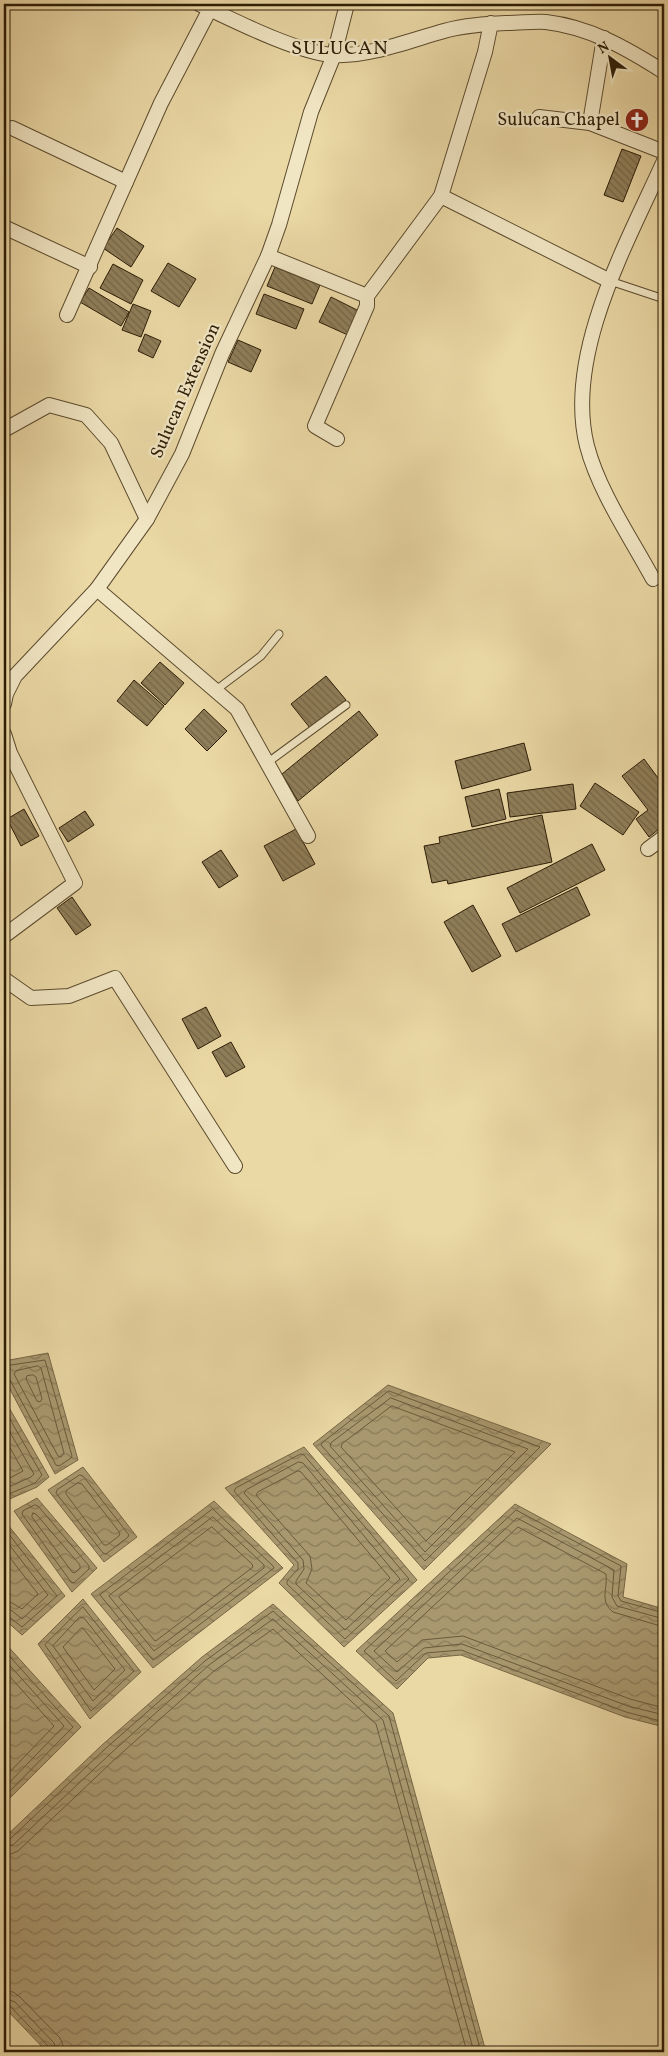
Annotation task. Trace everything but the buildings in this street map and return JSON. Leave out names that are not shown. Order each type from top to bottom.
[{"type":"street","name":"Sulucan Extension","points":[[4,704],[6,694],[15,676],[97,589],[148,520],[182,454],[222,354],[268,256],[279,225],[311,112],[334,55],[347,4]]},
{"type":"street","points":[[67,315],[205,6],[282,40],[320,53],[334,55],[370,51],[447,30],[491,24],[546,22],[604,38],[633,52],[664,72]]},
{"type":"street","points":[[338,440],[315,426],[368,306],[367,296],[441,196],[485,52],[491,24]]},
{"type":"street","points":[[590,123],[604,38]]},
{"type":"street","points":[[539,117],[590,123],[664,152]]},
{"type":"street","points":[[12,128],[126,182]]},
{"type":"street","points":[[653,579],[603,488],[587,446],[582,402],[586,360],[610,282],[664,161]]},
{"type":"street","points":[[441,196],[610,282]]},
{"type":"street","points":[[4,227],[90,267]]},
{"type":"street","points":[[268,256],[367,296]]},
{"type":"street","points":[[4,430],[49,405],[86,415],[110,443],[148,520]]},
{"type":"street","points":[[97,589],[237,709],[308,836]]},
{"type":"street","points":[[4,734],[7,756],[75,882],[4,936]]},
{"type":"street","points":[[648,849],[664,837]]},
{"type":"street","points":[[4,979],[32,998],[69,996],[115,978],[235,1166]]},
{"type":"lane","points":[[610,282],[664,299]]},
{"type":"lane","points":[[216,690],[261,656],[279,634]]},
{"type":"lane","points":[[267,763],[346,705]]},
{"type":"water","points":[[48,1353],[78,1460],[55,1474],[4,1378],[4,1361]]},
{"type":"water","points":[[388,1385],[551,1444],[424,1570],[313,1444]]},
{"type":"water","points":[[4,1399],[49,1477],[37,1487],[5,1501]]},
{"type":"water","points":[[304,1447],[417,1580],[344,1647],[279,1583],[294,1565],[225,1488]]},
{"type":"water","points":[[83,1467],[137,1537],[104,1562],[48,1490]]},
{"type":"water","points":[[37,1498],[97,1568],[72,1592],[14,1511]]},
{"type":"water","points":[[214,1501],[283,1568],[153,1668],[91,1594]]},
{"type":"water","points":[[515,1504],[627,1564],[623,1597],[664,1609],[664,1727],[625,1717],[461,1655],[428,1658],[397,1689],[356,1651]]},
{"type":"water","points":[[4,1520],[65,1596],[22,1635],[4,1619]]},
{"type":"water","points":[[83,1599],[141,1672],[90,1719],[38,1644]]},
{"type":"water","points":[[273,1604],[393,1713],[486,2052],[47,2052],[6,2009],[4,2011],[4,1838],[102,1745],[202,1657]]},
{"type":"water","points":[[4,1642],[81,1727],[4,1804]]},
{"type":"place","name":"Sulucan Chapel","points":[[637,120]]},
{"type":"district","name":"SULUCAN","points":[[340,49]]}]
